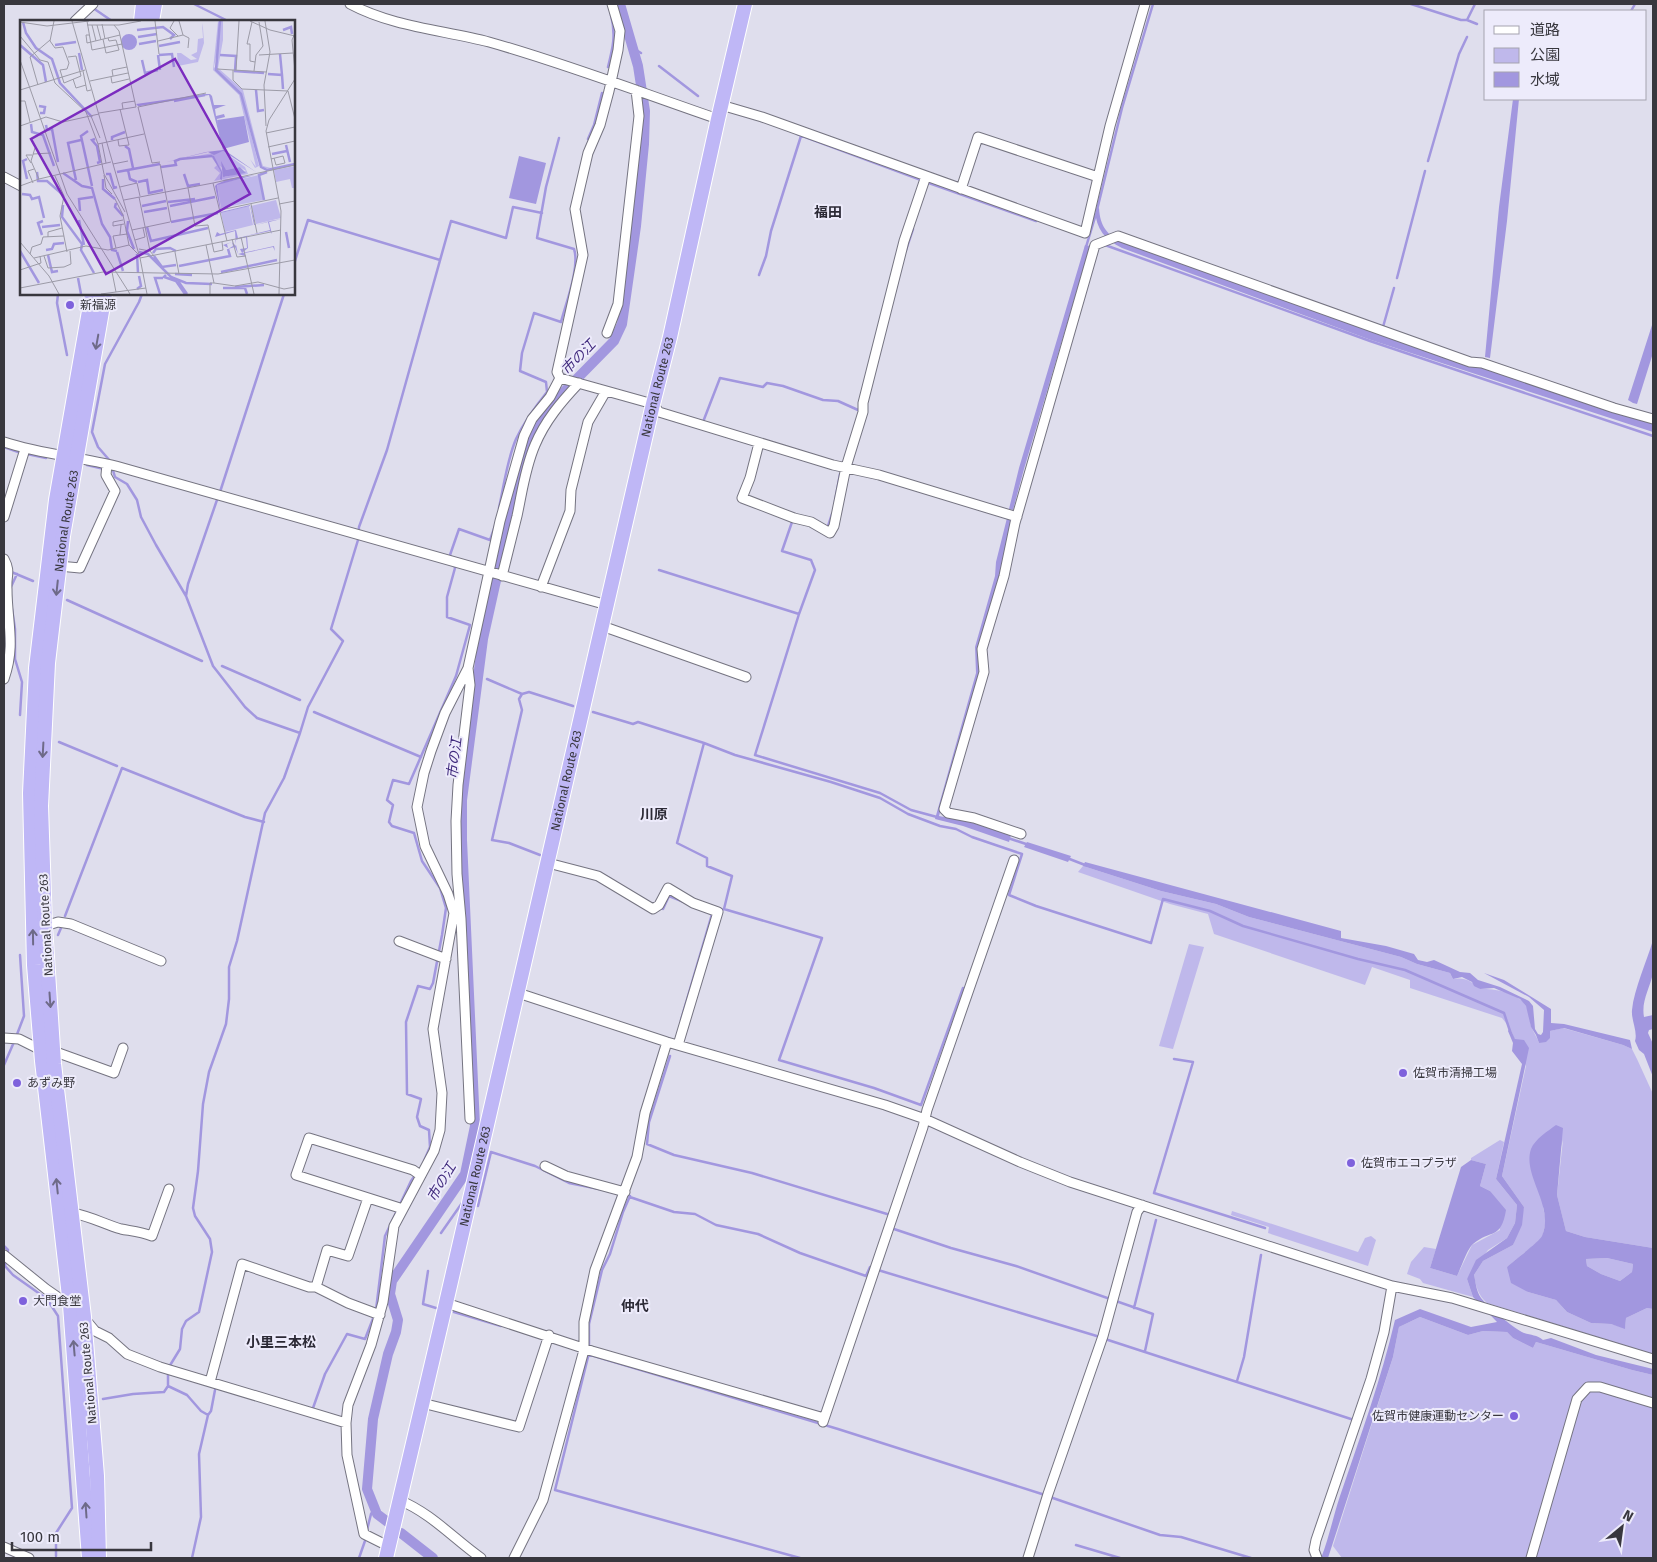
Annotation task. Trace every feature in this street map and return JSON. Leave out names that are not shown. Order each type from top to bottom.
[{"type":"highway","points":[[140,20],[143,4]]},
{"type":"highway","points":[[152,20],[155,4]]},
{"type":"highway","name":"National Route 263","points":[[387,1552],[670,336],[745,4]]},
{"type":"highway","name":"National Route 263","points":[[89,1558],[70,1305],[47,1050],[45,926],[40,806],[48,663],[70,457],[92,295]]},
{"type":"highway","name":"National Route 263","points":[[99,1558],[97,1476],[84,1317],[72,1213],[34,965],[30,793],[36,668],[56,500],[70,457],[105,295]]},
{"type":"street","points":[[350,4],[384,18],[489,42],[612,81],[718,119]]},
{"type":"street","points":[[612,4],[620,31],[612,81],[600,125],[588,153],[575,209],[583,254],[557,372],[564,379],[653,404],[659,412],[758,445],[879,475],[1012,515]]},
{"type":"street","points":[[722,105],[762,117],[924,180],[961,189],[1084,233],[1110,126],[1145,4]]},
{"type":"street","points":[[76,20],[90,7]]},
{"type":"street","points":[[607,333],[618,304],[639,116],[636,90]]},
{"type":"street","points":[[961,189],[978,137],[1098,176]]},
{"type":"street","points":[[4,177],[20,185]]},
{"type":"street","points":[[758,445],[750,478],[742,498],[794,518],[813,523],[830,533],[834,526],[846,467],[863,408],[904,241],[924,180]]},
{"type":"street","points":[[1021,834],[974,818],[948,813],[944,809],[984,672],[982,649],[1004,576],[1012,515],[1095,245],[1118,236],[1379,331],[1470,362],[1486,365],[1614,408],[1653,419]]},
{"type":"street","points":[[387,1552],[367,1536],[347,1455],[346,1423],[352,1393],[371,1345],[376,1313],[383,1302],[394,1226],[403,1209],[417,1172],[434,1151],[440,1130],[442,1093],[433,1029],[441,957],[454,913],[448,894],[425,846],[417,807],[431,751],[445,713],[468,668],[488,572],[524,436],[532,419],[564,379]]},
{"type":"street","points":[[502,576],[528,464],[535,444],[559,405],[579,383]]},
{"type":"street","points":[[541,587],[570,511],[570,490],[588,422],[606,391]]},
{"type":"street","points":[[4,442],[24,453],[70,457],[111,465],[607,605]]},
{"type":"street","points":[[4,517],[24,453]]},
{"type":"street","points":[[59,566],[80,568],[115,491],[106,475],[111,465]]},
{"type":"street","points":[[4,559],[9,571],[6,587],[12,646],[4,679]]},
{"type":"street","points":[[602,626],[746,677]]},
{"type":"street","points":[[468,668],[470,685],[458,785],[456,821],[470,1119]]},
{"type":"street","points":[[446,1303],[548,1340],[824,1420],[1014,860]]},
{"type":"street","points":[[548,863],[598,876],[656,907],[668,888],[693,903],[714,911],[678,1045]]},
{"type":"street","points":[[45,926],[58,922],[71,924],[162,961]]},
{"type":"street","points":[[399,940],[441,957]]},
{"type":"street","points":[[518,993],[667,1042],[885,1105],[925,1119],[1020,1162],[1070,1182],[1392,1286],[1452,1298],[1653,1359]]},
{"type":"street","points":[[6,1038],[19,1039],[114,1073],[123,1048]]},
{"type":"street","points":[[514,1558],[543,1500],[586,1351],[584,1322],[590,1288],[616,1210],[624,1194],[637,1157],[645,1113],[667,1042]]},
{"type":"street","points":[[403,1209],[296,1176],[309,1138],[417,1172]]},
{"type":"street","points":[[545,1166],[566,1176],[624,1194]]},
{"type":"street","points":[[72,1213],[85,1215],[122,1229],[136,1230],[152,1236],[169,1189]]},
{"type":"street","points":[[316,1287],[327,1250],[348,1256],[368,1198]]},
{"type":"street","points":[[1028,1558],[1047,1496],[1102,1339],[1138,1212],[1142,1205]]},
{"type":"street","points":[[6,1257],[46,1289],[70,1305],[84,1317],[95,1331],[109,1338],[127,1354],[172,1371],[346,1423]]},
{"type":"street","points":[[210,1382],[242,1264],[309,1287],[316,1287],[376,1313]]},
{"type":"street","points":[[1317,1558],[1314,1550],[1316,1540],[1371,1379],[1384,1332],[1392,1286]]},
{"type":"street","points":[[422,1403],[519,1427],[548,1340]]},
{"type":"street","points":[[1531,1558],[1577,1399],[1588,1387],[1600,1387],[1653,1403]]},
{"type":"street","points":[[400,1500],[426,1513],[481,1558]]},
{"type":"street","points":[[4,1547],[29,1558]]},
{"type":"green space","points":[[1083,866],[1161,891],[1216,904],[1249,917],[1401,957],[1417,964],[1450,973],[1453,979],[1468,980],[1480,989],[1492,989],[1512,995],[1523,1001],[1527,1008],[1531,1026],[1539,1043],[1550,1031],[1563,1028],[1632,1049],[1653,1094],[1653,1248],[1585,1237],[1566,1231],[1557,1195],[1563,1140],[1543,1207],[1546,1221],[1542,1238],[1507,1267],[1528,1292],[1556,1300],[1567,1312],[1591,1323],[1611,1324],[1625,1328],[1626,1318],[1647,1308],[1653,1309],[1653,1354],[1487,1303],[1481,1297],[1474,1275],[1483,1261],[1513,1245],[1524,1207],[1502,1176],[1526,1066],[1510,1028],[1502,1018],[1410,988],[1410,980],[1372,967],[1365,985],[1214,934],[1208,914],[1170,904],[1078,872]]},
{"type":"green space","points":[[1189,944],[1204,947],[1173,1049],[1159,1046]]},
{"type":"green space","points":[[1500,1140],[1504,1142],[1496,1179],[1517,1205],[1515,1223],[1507,1238],[1488,1250],[1467,1279],[1473,1297],[1423,1283],[1420,1279],[1407,1274],[1411,1262],[1424,1247],[1436,1249],[1430,1268],[1457,1276],[1472,1245],[1500,1230],[1490,1191],[1480,1186],[1486,1164],[1471,1160],[1471,1158]]},
{"type":"green space","points":[[1232,1211],[1358,1252],[1365,1238],[1371,1236],[1376,1240],[1368,1266],[1268,1233],[1269,1227],[1231,1215]]},
{"type":"green space","points":[[1607,1258],[1633,1264],[1632,1272],[1620,1281],[1587,1266],[1586,1259]]},
{"type":"green space","name":"佐賀市健康運動センター","points":[[1420,1317],[1468,1335],[1483,1331],[1507,1332],[1513,1338],[1533,1348],[1536,1342],[1653,1375],[1653,1558],[1342,1558],[1333,1546],[1393,1357],[1399,1327]]},
{"type":"water","points":[[1513,100],[1519,100],[1507,221],[1490,358],[1485,357],[1499,207]]},
{"type":"water","points":[[519,156],[546,163],[536,204],[509,198]]},
{"type":"water","points":[[1099,208],[1105,229],[1123,243],[1469,365],[1486,368],[1653,423],[1653,432],[1371,340],[1122,248],[1102,233],[1097,223],[1095,210]]},
{"type":"water","points":[[1085,245],[1090,246],[1013,510],[1009,509],[1019,468]]},
{"type":"water","points":[[1653,322],[1653,353],[1637,404],[1628,400]]},
{"type":"water","points":[[1007,518],[1011,519],[1000,575],[979,650],[979,672],[939,816],[973,823],[1011,835],[1009,842],[963,826],[935,819],[976,673],[975,647],[995,576],[996,562]]},
{"type":"water","points":[[1027,842],[1071,856],[1068,862],[1024,847]]},
{"type":"water","points":[[1085,862],[1341,931],[1341,938],[1386,946],[1414,954],[1418,960],[1427,962],[1434,960],[1460,972],[1470,973],[1478,980],[1500,987],[1529,1001],[1533,1006],[1535,1029],[1541,1035],[1543,1032],[1544,1010],[1529,997],[1484,973],[1504,980],[1551,1009],[1551,1023],[1564,1024],[1630,1040],[1632,1049],[1564,1028],[1550,1031],[1550,1038],[1546,1042],[1539,1043],[1531,1027],[1526,1006],[1520,999],[1494,988],[1480,989],[1462,977],[1453,979],[1450,973],[1417,964],[1401,957],[1249,917],[1216,904],[1161,891],[1083,866]]},
{"type":"water","points":[[1653,940],[1654,969],[1643,1011],[1644,1017],[1653,1015],[1653,1029],[1649,1030],[1648,1033],[1653,1044],[1653,1077],[1644,1054],[1639,1050],[1635,1041],[1636,1034],[1632,1014],[1635,993]]},
{"type":"water","points":[[1510,1028],[1515,1039],[1524,1040],[1529,1048],[1502,1176],[1524,1207],[1522,1225],[1513,1245],[1483,1261],[1474,1275],[1478,1293],[1495,1312],[1524,1333],[1543,1340],[1551,1338],[1596,1355],[1653,1369],[1653,1375],[1536,1342],[1533,1348],[1513,1338],[1507,1332],[1483,1331],[1468,1335],[1420,1317],[1399,1327],[1393,1357],[1328,1558],[1321,1558],[1377,1386],[1395,1320],[1420,1309],[1471,1327],[1497,1322],[1473,1297],[1467,1279],[1476,1260],[1507,1238],[1515,1223],[1517,1205],[1496,1179],[1522,1064],[1512,1051],[1513,1043],[1508,1031]]},
{"type":"water","points":[[1556,1125],[1563,1128],[1557,1195],[1566,1231],[1585,1237],[1653,1248],[1653,1309],[1647,1308],[1626,1318],[1625,1329],[1611,1324],[1591,1323],[1567,1312],[1556,1300],[1528,1292],[1511,1283],[1507,1267],[1537,1242],[1542,1236],[1545,1225],[1542,1202],[1531,1170],[1529,1159],[1531,1149],[1539,1139]],"holes":[[[1607,1258],[1633,1264],[1632,1272],[1620,1281],[1587,1266],[1586,1259]]]},
{"type":"water","points":[[1471,1160],[1486,1164],[1480,1186],[1490,1191],[1506,1210],[1498,1230],[1479,1239],[1471,1246],[1457,1276],[1430,1268],[1461,1167]]},
{"type":"waterway","points":[[194,4],[226,20]]},
{"type":"waterway","name":"市の江","points":[[389,1523],[377,1514],[367,1489],[373,1419],[398,1320],[390,1294],[392,1281],[465,1174],[475,1126],[462,840],[462,800],[483,639],[524,455],[533,434],[555,401],[614,341],[622,324],[636,226],[644,144],[645,111],[638,66],[620,4]]},
{"type":"waterway","points":[[1097,210],[1122,108],[1153,4]]},
{"type":"waterway","points":[[1411,4],[1461,20],[1467,20]]},
{"type":"waterway","points":[[1475,4],[1467,20],[1477,24]]},
{"type":"waterway","points":[[1632,10],[1635,4]]},
{"type":"waterway","points":[[93,8],[111,20]]},
{"type":"waterway","points":[[608,67],[613,41],[611,15]]},
{"type":"waterway","points":[[1428,161],[1459,54],[1467,37]]},
{"type":"waterway","name":"市の江","points":[[633,48],[641,53]]},
{"type":"waterway","points":[[659,66],[698,96]]},
{"type":"waterway","points":[[588,139],[594,125],[602,93]]},
{"type":"waterway","points":[[797,134],[921,180]]},
{"type":"waterway","points":[[759,275],[801,136]]},
{"type":"waterway","points":[[499,508],[508,464],[516,439],[530,415],[547,392],[546,382],[520,371],[522,353],[534,313],[561,322],[574,275],[574,249],[537,238],[546,187],[559,138]]},
{"type":"waterway","points":[[1397,278],[1425,171]]},
{"type":"waterway","points":[[926,182],[1036,221]]},
{"type":"waterway","points":[[300,733],[308,707],[343,641],[331,629],[358,540],[359,527],[387,450],[451,221],[506,238],[513,207],[542,213]]},
{"type":"waterway","points":[[1086,247],[1096,214]]},
{"type":"waterway","points":[[295,261],[308,220],[440,260]]},
{"type":"waterway","points":[[906,250],[913,229]]},
{"type":"waterway","points":[[1105,245],[1370,341],[1653,436]]},
{"type":"waterway","points":[[1383,327],[1394,288]]},
{"type":"waterway","points":[[58,295],[57,303],[67,355]]},
{"type":"waterway","points":[[111,462],[98,447],[92,432],[105,364],[142,295]]},
{"type":"waterway","points":[[220,492],[284,295]]},
{"type":"waterway","points":[[703,422],[720,378],[763,387],[767,383],[783,386],[823,400],[838,401],[858,410],[861,408]]},
{"type":"waterway","points":[[4,447],[21,453]]},
{"type":"waterway","points":[[27,454],[46,458]]},
{"type":"waterway","points":[[87,465],[104,469]]},
{"type":"waterway","points":[[112,467],[115,477],[127,484],[137,500],[141,517],[186,596],[213,666],[245,707],[257,718],[300,733],[284,778],[265,813],[237,941],[229,967],[229,999],[226,1024],[209,1072],[203,1104],[193,1208],[195,1216],[210,1239],[212,1252],[199,1312],[186,1321],[182,1329],[180,1349],[169,1367]]},
{"type":"waterway","points":[[835,501],[840,474]]},
{"type":"waterway","points":[[186,596],[188,584],[218,497]]},
{"type":"waterway","points":[[827,529],[832,514]]},
{"type":"waterway","points":[[795,522],[792,522],[782,551],[811,560],[815,570],[799,614],[755,755],[880,793],[911,810],[937,817]]},
{"type":"waterway","points":[[451,557],[450,555],[459,529],[490,540],[495,526]]},
{"type":"waterway","points":[[424,1161],[430,1147],[429,1130],[420,1126],[417,1117],[421,1099],[407,1094],[406,1022],[418,986],[430,989],[433,983],[446,908],[440,888],[422,861],[414,833],[392,826],[389,822],[393,805],[387,800],[393,780],[409,784],[456,676],[470,625],[447,617],[447,597],[455,568],[454,565]]},
{"type":"waterway","points":[[659,570],[799,614]]},
{"type":"waterway","points":[[9,571],[33,581]]},
{"type":"waterway","points":[[10,589],[17,574]]},
{"type":"waterway","points":[[67,600],[202,661]]},
{"type":"waterway","points":[[12,609],[15,629],[15,659],[22,682],[20,715]]},
{"type":"waterway","points":[[222,666],[300,700]]},
{"type":"waterway","points":[[487,679],[522,694],[519,699],[522,710],[492,840],[509,843],[540,855]]},
{"type":"waterway","points":[[522,694],[529,692],[573,706]]},
{"type":"waterway","points":[[314,712],[421,757]]},
{"type":"waterway","points":[[593,712],[633,724],[638,722],[735,755],[880,798],[908,814],[940,826],[956,829],[972,837],[1022,854],[1009,895],[1036,906],[1151,943],[1163,899],[1210,911],[1243,926],[1358,959],[1405,970],[1504,1013],[1510,1031]]},
{"type":"waterway","points":[[59,742],[117,766]]},
{"type":"waterway","points":[[704,743],[677,843],[707,858],[707,866],[732,876],[724,909]]},
{"type":"waterway","points":[[65,916],[122,768],[245,817],[264,822]]},
{"type":"waterway","points":[[1008,838],[1029,845]]},
{"type":"waterway","points":[[1067,858],[1085,865]]},
{"type":"waterway","points":[[598,872],[611,879]]},
{"type":"waterway","points":[[659,907],[663,909],[669,896],[684,902]]},
{"type":"waterway","points":[[719,911],[724,909],[822,938],[779,1060],[874,1088],[921,1105],[963,988]]},
{"type":"waterway","points":[[681,1020],[712,914]]},
{"type":"waterway","points":[[58,935],[61,928]]},
{"type":"waterway","points":[[16,1037],[24,1016],[20,955]]},
{"type":"waterway","points":[[4,1065],[14,1042]]},
{"type":"waterway","points":[[670,1056],[649,1122],[647,1144],[674,1155],[752,1173],[887,1214]]},
{"type":"waterway","points":[[1174,1059],[1193,1062],[1154,1193],[1265,1228]]},
{"type":"waterway","points":[[478,1206],[491,1152],[535,1166],[569,1183],[599,1189]]},
{"type":"waterway","points":[[376,1310],[385,1236],[416,1174]]},
{"type":"waterway","points":[[624,1195],[674,1212],[695,1214],[716,1225],[758,1234],[800,1253],[866,1276],[870,1267],[873,1268]]},
{"type":"waterway","points":[[589,1348],[589,1324],[602,1270],[610,1254],[630,1196]]},
{"type":"waterway","points":[[441,1233],[462,1203]]},
{"type":"waterway","points":[[1134,1308],[1156,1220]]},
{"type":"waterway","points":[[894,1229],[951,1248],[1016,1266],[1153,1314],[1145,1351]]},
{"type":"waterway","points":[[4,1246],[8,1250],[7,1256]]},
{"type":"waterway","points":[[1237,1381],[1244,1357],[1261,1255]]},
{"type":"waterway","points":[[6,1261],[5,1266],[13,1275],[47,1299],[58,1316],[72,1508],[56,1533],[56,1556]]},
{"type":"waterway","points":[[878,1270],[1100,1337]]},
{"type":"waterway","points":[[428,1271],[423,1304],[436,1308]]},
{"type":"waterway","points":[[454,1312],[501,1326]]},
{"type":"waterway","points":[[313,1408],[325,1374],[347,1334],[365,1339],[374,1316]]},
{"type":"waterway","points":[[1105,1339],[1354,1420]]},
{"type":"waterway","points":[[584,1353],[838,1429],[1045,1495]]},
{"type":"waterway","points":[[589,1353],[555,1490],[800,1558]]},
{"type":"waterway","points":[[168,1373],[168,1386],[187,1395],[201,1411],[208,1415]]},
{"type":"waterway","points":[[103,1399],[133,1394],[164,1392],[168,1386]]},
{"type":"waterway","points":[[192,1558],[201,1517],[199,1454],[215,1390]]},
{"type":"waterway","points":[[1050,1497],[1160,1535],[1181,1537],[1251,1558]]},
{"type":"waterway","points":[[367,1530],[371,1514],[375,1508]]},
{"type":"waterway","name":"市の江","points":[[401,1533],[433,1558]]},
{"type":"waterway","points":[[359,1558],[366,1538]]},
{"type":"waterway","points":[[1076,1545],[1120,1558]]},
{"type":"place","name":"新福源","points":[[70,305]]},
{"type":"place","name":"佐賀市清掃工場","points":[[1403,1073]]},
{"type":"place","name":"あずみ野","points":[[17,1083]]},
{"type":"place","name":"佐賀市エコプラザ","points":[[1351,1163]]},
{"type":"place","name":"大門食堂","points":[[23,1301]]},
{"type":"place","name":"佐賀市健康運動センター","points":[[1514,1416]]},
{"type":"district","name":"福田","points":[[828,212]]},
{"type":"district","name":"川原","points":[[654,814]]},
{"type":"district","name":"仲代","points":[[635,1306]]},
{"type":"district","name":"小里三本松","points":[[281,1342]]}]
